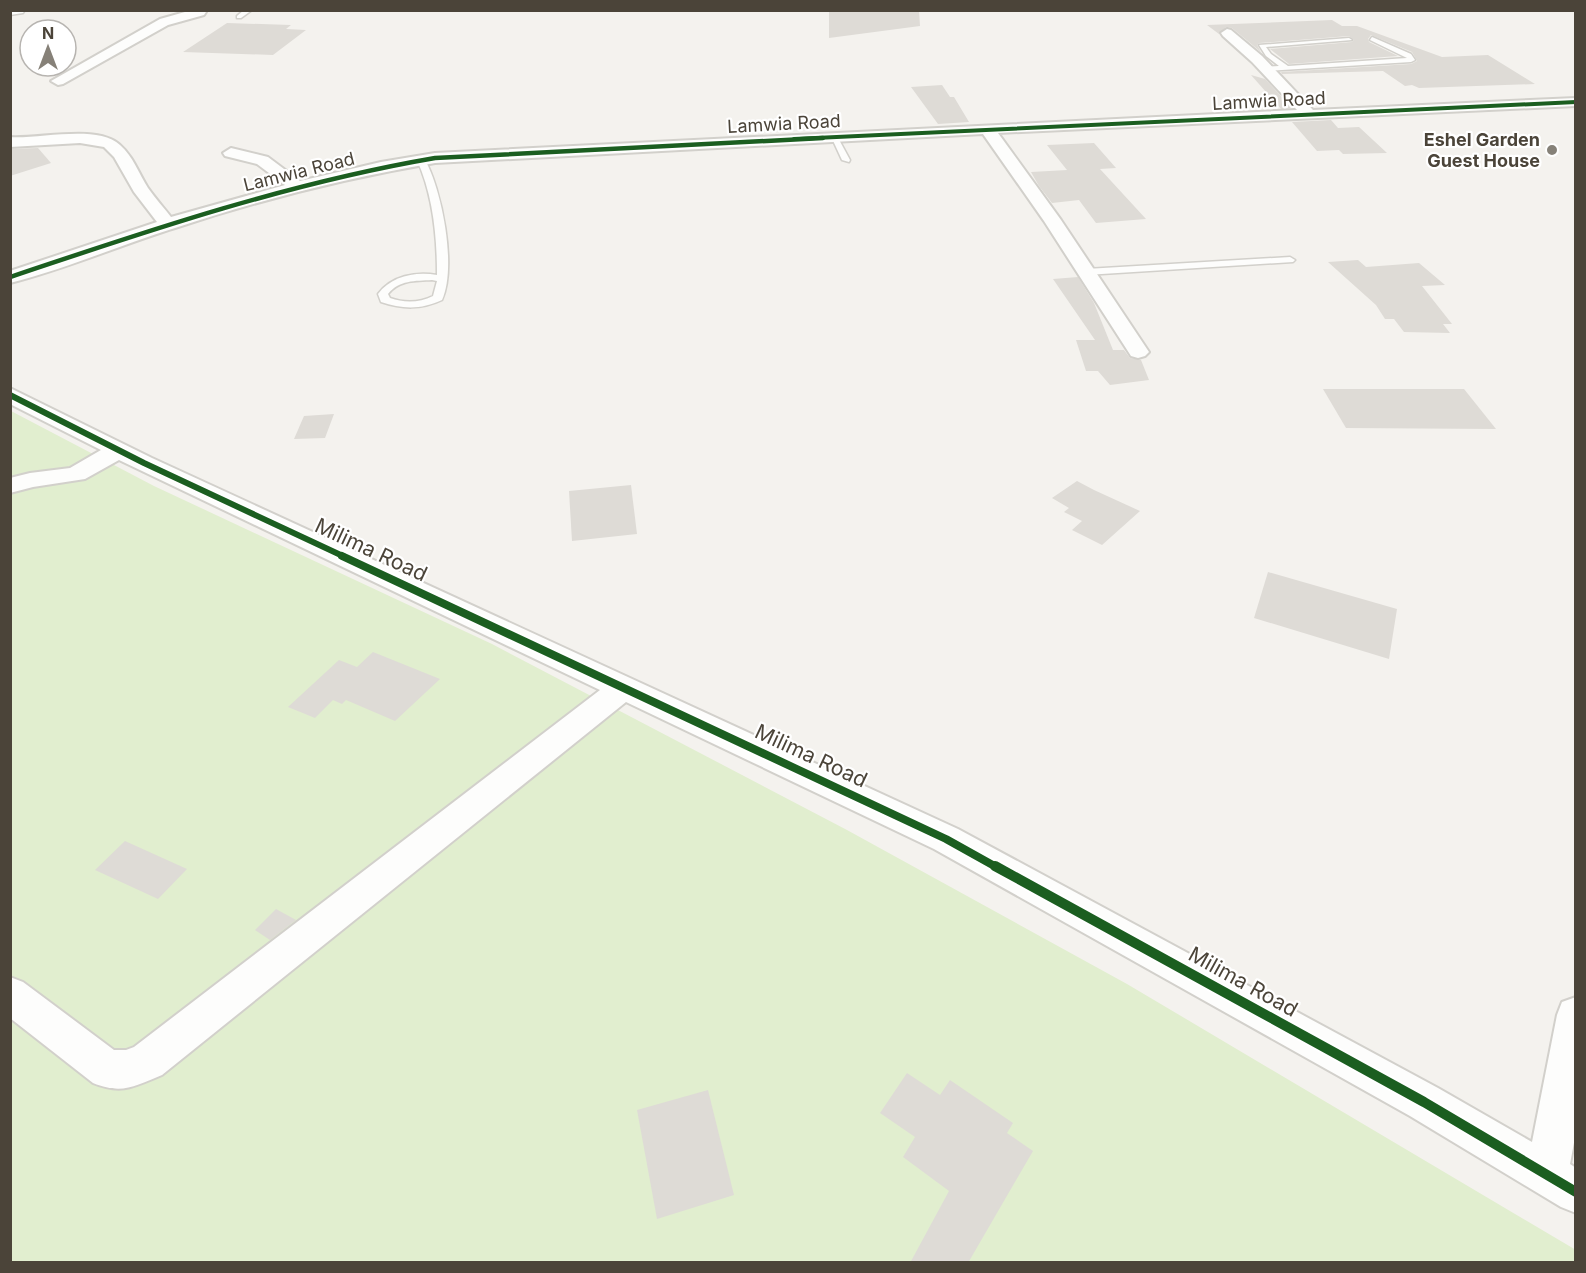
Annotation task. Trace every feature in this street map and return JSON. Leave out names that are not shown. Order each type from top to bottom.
[{"type":"street","points":[[10,11],[18,10]]},
{"type":"street","points":[[58,81],[164,22],[200,12]]},
{"type":"street","points":[[1227,33],[1267,69],[1310,115]]},
{"type":"street","name":"Lamwia Road","points":[[10,277],[166,224],[297,186],[393,164],[421,160],[485,154],[833,136],[1575,102]]},
{"type":"street","points":[[987,129],[1138,352]]},
{"type":"street","points":[[10,142],[27,144],[57,140],[104,141],[114,147],[166,224]]},
{"type":"street","points":[[231,153],[262,160],[297,186]]},
{"type":"street","name":"Milima Road","points":[[10,394],[119,450],[946,839],[1424,1102],[1561,1184]]},
{"type":"street","points":[[10,486],[30,480],[76,474],[119,450]]},
{"type":"street","points":[[10,995],[107,1069],[126,1070],[148,1060],[623,688]]},
{"type":"street","points":[[1561,1184],[1575,1015]]},
{"type":"lane","points":[[239,17],[249,10]]},
{"type":"lane","points":[[1267,69],[1411,60],[1409,55],[1372,39]]},
{"type":"lane","points":[[1287,68],[1268,55],[1262,45],[1349,40]]},
{"type":"lane","points":[[833,136],[846,160]]},
{"type":"lane","points":[[421,160],[431,187],[443,254],[442,279],[438,298],[428,303],[410,306],[385,300],[383,294],[386,288],[405,278],[442,279]]},
{"type":"lane","points":[[1086,272],[1290,260]]},
{"type":"green space","points":[[11,411],[154,486],[492,644],[847,830],[1127,984],[1576,1250],[1575,1262],[11,1262]]},
{"type":"building","points":[[829,10],[919,10],[920,26],[829,38]]},
{"type":"building","points":[[1332,20],[1342,26],[1357,26],[1442,57],[1488,55],[1535,84],[1419,88],[1412,85],[1405,86],[1383,71],[1282,74],[1281,72],[1411,64],[1417,61],[1412,52],[1371,35],[1369,42],[1398,56],[1289,64],[1270,49],[1354,40],[1349,36],[1259,43],[1257,45],[1261,52],[1232,28],[1226,27],[1219,34],[1207,25]]},
{"type":"building","points":[[227,23],[291,25],[286,29],[306,30],[273,55],[183,52]]},
{"type":"building","points":[[1251,75],[1265,79],[1292,108],[1281,109]]},
{"type":"building","points":[[942,85],[950,97],[954,97],[969,122],[938,124],[911,87]]},
{"type":"building","points":[[1331,120],[1338,128],[1359,127],[1387,153],[1343,154],[1339,150],[1317,151],[1292,122]]},
{"type":"building","points":[[1094,143],[1116,168],[1100,169],[1146,219],[1096,223],[1079,200],[1052,203],[1039,186],[1031,172],[1067,170],[1047,145]]},
{"type":"building","points":[[38,148],[51,163],[10,176],[10,149]]},
{"type":"building","points":[[1358,260],[1366,267],[1419,263],[1445,285],[1422,286],[1452,324],[1443,324],[1450,333],[1404,332],[1394,319],[1385,319],[1376,305],[1328,262]]},
{"type":"building","points":[[1078,277],[1094,303],[1113,350],[1124,350],[1130,358],[1141,360],[1149,380],[1110,385],[1098,371],[1086,371],[1076,340],[1095,340],[1053,279]]},
{"type":"building","points":[[1323,389],[1464,389],[1496,429],[1346,428]]},
{"type":"building","points":[[334,414],[325,438],[294,439],[304,416]]},
{"type":"building","points":[[1077,481],[1140,511],[1102,545],[1072,530],[1082,521],[1064,512],[1069,508],[1052,498]]},
{"type":"building","points":[[631,485],[637,534],[572,541],[569,491]]},
{"type":"building","points":[[1268,572],[1397,609],[1389,659],[1254,618]]},
{"type":"building","points":[[373,652],[440,679],[395,721],[346,700],[342,704],[333,700],[315,718],[288,707],[339,660],[357,667]]},
{"type":"building","points":[[125,841],[187,869],[158,899],[95,870]]},
{"type":"building","points":[[276,909],[296,920],[270,940],[255,930]]},
{"type":"building","points":[[907,1073],[940,1095],[950,1080],[1013,1123],[1007,1133],[1033,1151],[968,1263],[910,1263],[949,1191],[903,1157],[915,1137],[880,1113]]},
{"type":"building","points":[[708,1090],[734,1195],[657,1219],[637,1110]]},
{"type":"cycle path","points":[[10,277],[168,224],[273,192],[381,167],[435,158],[987,129],[1576,102]]},
{"type":"cycle path","points":[[10,395],[144,463],[946,839],[1424,1102],[1576,1192]]},
{"type":"place","name":"Eshel Garden Guest House","points":[[1552,150]]}]
